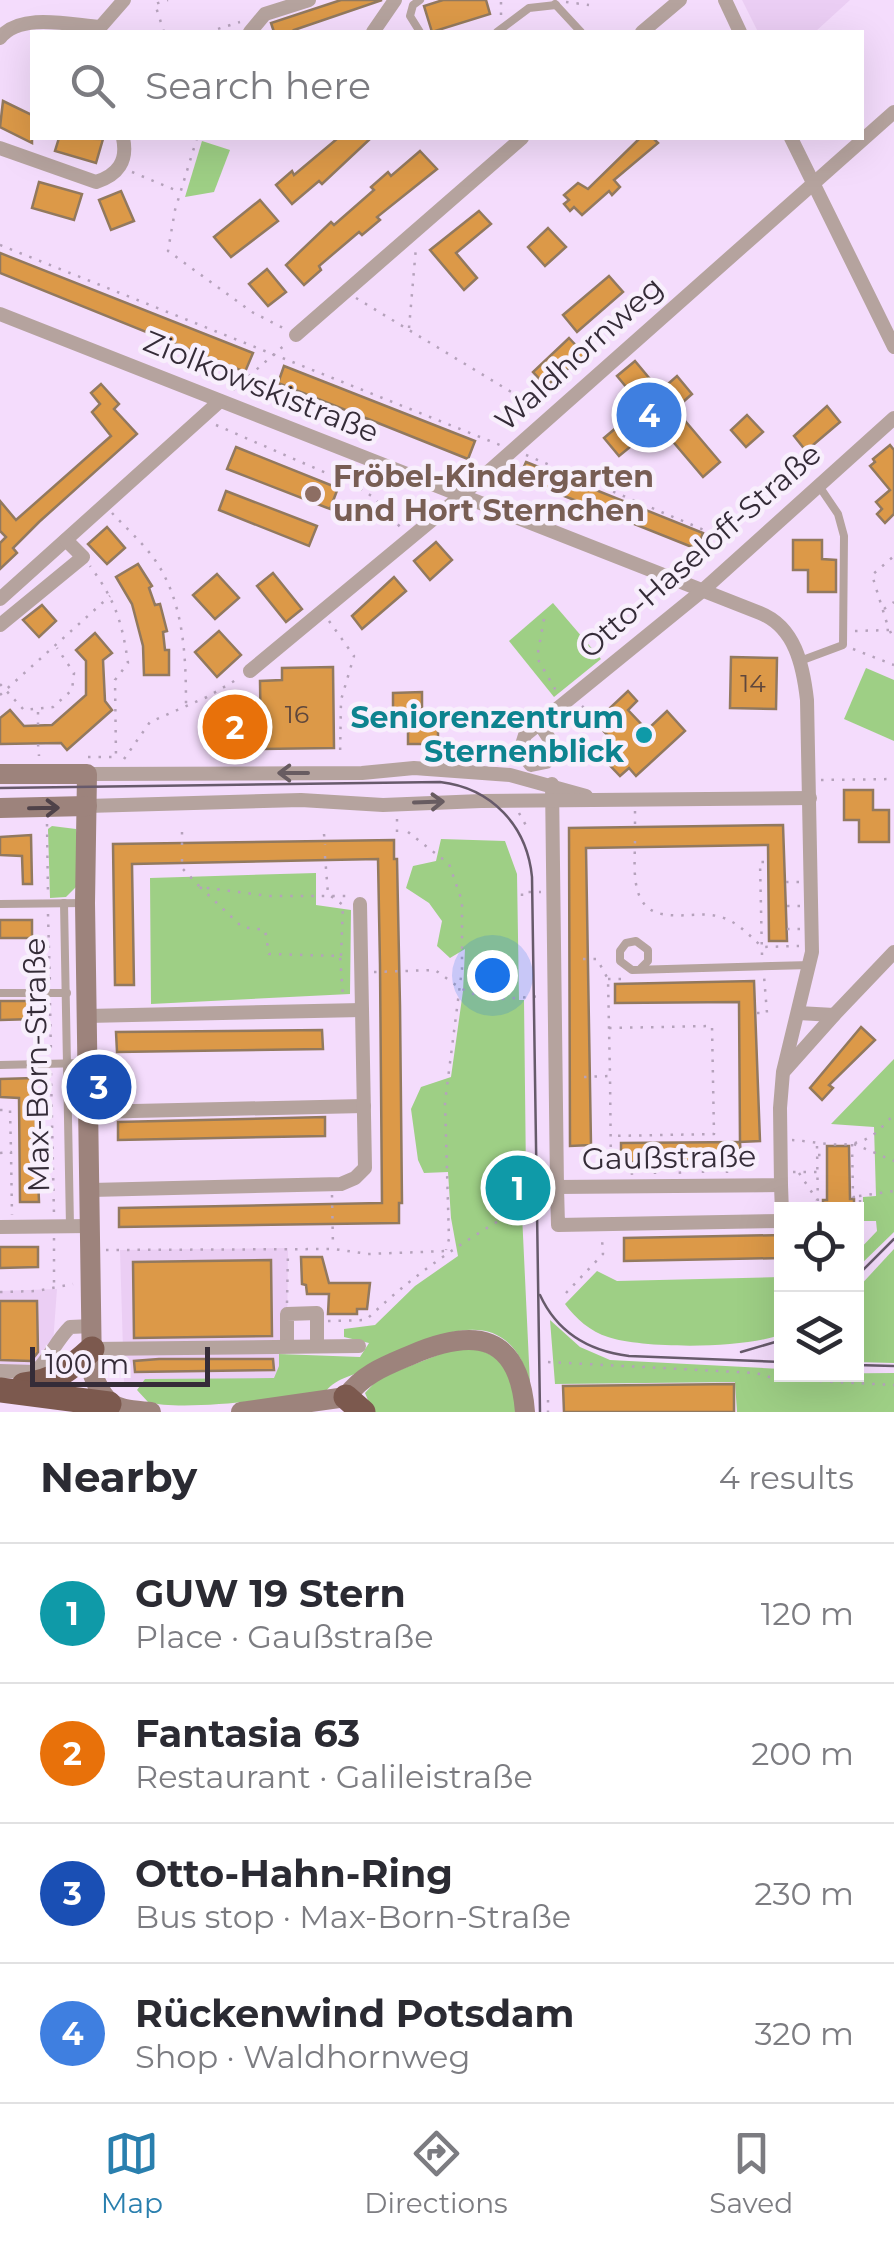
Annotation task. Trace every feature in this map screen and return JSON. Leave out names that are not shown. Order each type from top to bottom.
[{"type":"highway","points":[[0,1389],[46,1383],[72,1367],[92,1337]]},
{"type":"highway","points":[[0,1389],[109,1404]]},
{"type":"street","points":[[0,38],[8,28],[23,23],[98,30],[124,0]]},
{"type":"street","points":[[252,30],[265,14],[309,0]]},
{"type":"street","points":[[374,30],[395,0]]},
{"type":"street","points":[[644,30],[680,0]]},
{"type":"street","points":[[724,0],[739,30]]},
{"type":"street","name":"Waldhornweg","points":[[864,138],[894,112]]},
{"type":"street","points":[[0,148],[96,182],[111,177],[121,167],[124,140]]},
{"type":"street","points":[[296,335],[520,140]]},
{"type":"street","points":[[792,140],[894,347]]},
{"type":"street","name":"Waldhornweg","points":[[250,671],[461,496],[862,140]]},
{"type":"street","name":"Ziolkowskistraße","points":[[0,314],[772,618],[792,639],[800,661],[807,700],[810,798]]},
{"type":"street","points":[[0,599],[220,400]]},
{"type":"street","name":"Otto-Haseloff-Straße","points":[[539,724],[702,591],[894,418]]},
{"type":"street","points":[[0,625],[83,557],[66,540]]},
{"type":"street","points":[[0,774],[84,766],[362,773],[414,768],[510,775],[552,792],[596,800],[810,798]]},
{"type":"street","name":"Max-Born-Straße","points":[[84,766],[88,806],[87,1016],[78,1063],[89,1112],[90,1190],[80,1226],[91,1250],[92,1372],[109,1404]]},
{"type":"street","points":[[0,808],[301,800],[383,805],[552,792]]},
{"type":"street","name":"Gaußstraße","points":[[552,792],[558,1225],[774,1221]]},
{"type":"street","name":"Gaußstraße","points":[[782,1202],[783,1072],[811,966],[810,798]]},
{"type":"street","points":[[90,1190],[332,1184],[355,1178],[365,1168],[360,904]]},
{"type":"street","points":[[783,1072],[894,952]]},
{"type":"street","points":[[87,1016],[362,1010]]},
{"type":"street","points":[[798,1013],[834,1015]]},
{"type":"street","points":[[89,1112],[364,1106]]},
{"type":"street","name":"Gaußstraße","points":[[557,1187],[781,1185]]},
{"type":"street","name":"Max-Born-Straße","points":[[6,1227],[80,1226]]},
{"type":"street","points":[[287,1346],[288,1314],[317,1314],[317,1346]]},
{"type":"street","points":[[0,1371],[34,1372],[52,1357],[70,1327],[92,1337],[359,1346]]},
{"type":"street","points":[[241,1412],[354,1404],[357,1382],[370,1372],[424,1349],[464,1338],[492,1344],[510,1358],[521,1378],[525,1412]]},
{"type":"street","points":[[109,1404],[152,1412]]},
{"type":"lane","points":[[419,30],[410,16],[420,0]]},
{"type":"lane","points":[[546,0],[559,3],[579,30]]},
{"type":"lane","points":[[501,30],[529,8],[559,3]]},
{"type":"lane","points":[[800,661],[844,645],[844,536],[838,514],[819,486]]},
{"type":"lane","name":"Max-Born-Straße","points":[[64,903],[66,993],[78,1063],[80,1226]]},
{"type":"lane","points":[[0,904],[85,903]]},
{"type":"lane","points":[[642,968],[811,966]]},
{"type":"lane","points":[[0,994],[66,993]]},
{"type":"lane","points":[[0,1065],[78,1063]]},
{"type":"path","points":[[163,30],[155,4],[168,0]]},
{"type":"path","points":[[559,3],[589,5]]},
{"type":"path","points":[[214,30],[265,14]]},
{"type":"path","points":[[196,140],[168,251],[252,312],[296,335],[220,400]]},
{"type":"path","points":[[121,167],[181,192]]},
{"type":"path","points":[[408,330],[417,229]]},
{"type":"path","points":[[0,245],[749,549]]},
{"type":"path","points":[[346,292],[551,416]]},
{"type":"path","points":[[201,418],[356,486],[373,496],[410,538]]},
{"type":"path","points":[[105,504],[154,560],[170,586],[181,623],[186,704]]},
{"type":"path","points":[[894,556],[872,575],[894,640]]},
{"type":"path","points":[[83,557],[111,595],[122,626],[128,662],[115,680],[116,757],[84,766]]},
{"type":"path","points":[[0,695],[111,595]]},
{"type":"path","points":[[883,610],[894,602]]},
{"type":"path","points":[[323,611],[354,656],[341,700],[340,758]]},
{"type":"path","points":[[544,619],[537,658],[568,700],[590,714],[596,708],[602,716]]},
{"type":"path","points":[[844,632],[889,630]]},
{"type":"path","points":[[844,645],[894,664]]},
{"type":"path","points":[[0,684],[24,710],[54,707],[72,690],[71,665],[56,646]]},
{"type":"path","points":[[123,760],[150,722],[207,697],[250,671]]},
{"type":"path","points":[[38,710],[38,726]]},
{"type":"path","points":[[38,744],[38,757],[46,757]]},
{"type":"path","points":[[810,780],[894,779]]},
{"type":"path","points":[[635,799],[635,831]]},
{"type":"path","points":[[47,825],[54,1288]]},
{"type":"path","points":[[182,832],[182,848]]},
{"type":"path","points":[[408,832],[449,864],[462,901],[460,988],[445,1102],[447,1251]]},
{"type":"path","points":[[324,834],[324,845]]},
{"type":"path","points":[[635,841],[638,892],[650,910],[661,914],[717,916],[742,928],[762,946],[801,946]]},
{"type":"path","points":[[325,856],[328,894]]},
{"type":"path","points":[[182,858],[182,868],[242,927],[265,930],[269,954],[340,956]]},
{"type":"path","points":[[757,1013],[767,1013],[766,976],[762,976],[760,862],[768,862]]},
{"type":"path","points":[[786,882],[800,882]]},
{"type":"path","points":[[761,886],[768,886]]},
{"type":"path","points":[[200,887],[269,896],[352,896],[360,904]]},
{"type":"path","points":[[522,896],[522,892],[553,891]]},
{"type":"path","points":[[328,894],[343,904],[340,956],[344,1010]]},
{"type":"path","points":[[787,906],[800,906]]},
{"type":"path","points":[[761,910],[769,910]]},
{"type":"path","points":[[787,929],[801,929]]},
{"type":"path","points":[[762,934],[769,934]]},
{"type":"path","points":[[583,960],[598,959],[608,979],[612,1178]]},
{"type":"path","points":[[361,972],[434,970],[460,988],[488,1000],[554,996]]},
{"type":"path","points":[[608,979],[638,978]]},
{"type":"path","points":[[609,1028],[712,1026],[714,1116],[714,1134],[611,1136]]},
{"type":"path","points":[[584,1077],[610,1076]]},
{"type":"path","points":[[0,1110],[10,1110],[6,1227]]},
{"type":"path","points":[[780,1140],[852,1143],[868,1139],[894,1115]]},
{"type":"path","points":[[852,1143],[894,1162]]},
{"type":"path","points":[[852,1143],[853,1197]]},
{"type":"path","points":[[817,1144],[818,1201]]},
{"type":"path","points":[[0,1152],[11,1152]]},
{"type":"path","points":[[817,1155],[827,1155]]},
{"type":"path","points":[[703,1160],[703,1177]]},
{"type":"path","points":[[727,1160],[727,1176]]},
{"type":"path","points":[[655,1161],[656,1178]]},
{"type":"path","points":[[680,1161],[680,1178]]},
{"type":"path","points":[[632,1162],[632,1178]]},
{"type":"path","points":[[798,1172],[818,1201]]},
{"type":"path","points":[[817,1176],[827,1176]]},
{"type":"path","points":[[332,1184],[334,1249]]},
{"type":"path","points":[[317,1321],[366,1320],[447,1251],[557,1187]]},
{"type":"path","points":[[853,1197],[894,1191]]},
{"type":"path","points":[[818,1194],[827,1194]]},
{"type":"path","points":[[853,1197],[860,1197],[860,1202]]},
{"type":"path","points":[[566,1293],[603,1254],[602,1234]]},
{"type":"path","points":[[91,1250],[288,1248],[368,1254],[447,1251]]},
{"type":"path","points":[[288,1248],[288,1314]]},
{"type":"path","points":[[0,1292],[54,1288],[91,1280]]},
{"type":"path","points":[[548,1362],[756,1373],[774,1378]]},
{"type":"path","points":[[835,1382],[894,1385]]},
{"type":"path","points":[[548,1400],[548,1412]]},
{"type":"shaded area","points":[[742,0],[850,0],[817,30],[757,30]]},
{"type":"shaded area","points":[[288,1248],[287,1346],[282,1383],[124,1383],[120,1250]]},
{"type":"shaded area","points":[[57,1289],[52,1357],[35,1372],[0,1371],[0,1291]]},
{"type":"green space","points":[[202,141],[230,150],[214,192],[185,197]]},
{"type":"green space","points":[[553,603],[601,659],[554,697],[509,641]]},
{"type":"green space","points":[[866,668],[894,680],[894,741],[844,719]]},
{"type":"green space","points":[[48,829],[76,829],[77,833],[78,885],[66,897],[50,898]]},
{"type":"green space","points":[[441,839],[505,841],[517,874],[519,1000],[524,1000],[526,1176],[522,1214],[530,1384],[519,1356],[503,1339],[484,1331],[463,1330],[417,1344],[341,1379],[326,1391],[209,1405],[148,1402],[137,1390],[145,1379],[274,1378],[279,1354],[360,1357],[369,1343],[344,1337],[344,1329],[375,1325],[415,1286],[458,1256],[448,1172],[424,1173],[418,1160],[411,1109],[421,1087],[451,1077],[463,991],[465,949],[450,958],[437,946],[442,921],[429,903],[406,888],[413,866],[436,861]]},
{"type":"green space","points":[[316,873],[316,905],[351,910],[350,994],[151,1004],[150,878]]},
{"type":"green space","points":[[894,1059],[894,1232],[864,1261],[864,1245],[877,1231],[876,1221],[864,1221],[863,1202],[863,1197],[876,1196],[874,1127],[831,1124]]},
{"type":"green space","points":[[894,1249],[894,1363],[864,1362],[864,1281]]},
{"type":"green space","points":[[597,1271],[617,1281],[774,1277],[774,1336],[696,1346],[624,1341],[596,1332],[565,1304]]},
{"type":"green space","points":[[550,1320],[580,1347],[610,1360],[774,1369],[774,1382],[864,1382],[864,1373],[894,1373],[894,1412],[737,1412],[735,1382],[555,1384]]},
{"type":"green space","points":[[461,1346],[497,1359],[508,1375],[518,1412],[373,1412],[365,1393],[379,1378]]},
{"type":"building","points":[[341,0],[382,0],[294,30],[273,30],[271,23]]},
{"type":"building","points":[[443,0],[486,0],[490,14],[431,30],[424,6]]},
{"type":"building","points":[[3,101],[30,114],[32,143],[0,127]]},
{"type":"building","points":[[58,140],[103,140],[96,163],[55,151]]},
{"type":"building","points":[[336,140],[369,140],[322,184],[319,181],[292,204],[276,185],[292,171],[294,175]]},
{"type":"building","points":[[638,140],[658,143],[614,180],[620,187],[612,195],[609,191],[582,215],[574,207],[570,211],[564,204],[569,200],[564,195],[578,183],[588,189]]},
{"type":"building","points":[[420,151],[437,169],[377,217],[380,220],[362,235],[359,232],[319,266],[321,270],[304,285],[286,265],[331,222],[334,225],[374,190],[371,187],[388,172],[391,176]]},
{"type":"building","points":[[39,182],[82,194],[74,220],[32,208]]},
{"type":"building","points":[[121,191],[134,221],[111,230],[99,200]]},
{"type":"building","points":[[260,200],[278,221],[231,257],[214,237]]},
{"type":"building","points":[[479,211],[491,224],[456,253],[477,278],[464,290],[430,250]]},
{"type":"building","points":[[548,228],[566,247],[545,266],[528,247]]},
{"type":"building","points":[[0,253],[253,353],[245,372],[0,273]]},
{"type":"building","points":[[267,269],[286,292],[268,306],[249,284]]},
{"type":"building","points":[[609,276],[623,292],[577,332],[563,315]]},
{"type":"building","points":[[569,338],[585,355],[546,386],[533,372]]},
{"type":"building","points":[[635,361],[660,391],[677,376],[692,394],[675,409],[720,462],[703,477],[658,424],[619,456],[604,438],[642,406],[617,376]]},
{"type":"building","points":[[284,366],[475,441],[468,459],[278,383]]},
{"type":"building","points":[[101,384],[119,404],[114,409],[137,434],[39,522],[13,548],[17,553],[0,569],[0,543],[6,537],[0,531],[0,501],[16,520],[111,436],[92,412],[100,404],[91,393]]},
{"type":"building","points":[[827,406],[840,422],[806,451],[794,436]]},
{"type":"building","points":[[747,415],[763,432],[746,447],[731,430]]},
{"type":"building","points":[[890,445],[894,450],[894,514],[885,523],[877,514],[882,509],[876,502],[890,490],[870,466]]},
{"type":"building","points":[[236,447],[338,488],[330,509],[227,469]]},
{"type":"building","points":[[526,462],[703,533],[697,549],[519,478]]},
{"type":"building","points":[[226,491],[317,526],[309,546],[219,510]]},
{"type":"building","points":[[107,527],[125,548],[107,564],[88,544]]},
{"type":"building","points":[[793,540],[822,540],[822,559],[836,560],[836,592],[808,592],[808,570],[793,570]]},
{"type":"building","points":[[436,542],[452,560],[430,580],[414,561]]},
{"type":"building","points":[[138,564],[152,586],[149,588],[155,605],[160,604],[167,631],[163,632],[165,650],[169,650],[169,675],[144,675],[143,646],[132,604],[116,577]]},
{"type":"building","points":[[273,573],[302,609],[286,622],[257,586]]},
{"type":"building","points":[[217,574],[239,598],[215,619],[193,595]]},
{"type":"building","points":[[394,577],[406,591],[362,629],[352,616]]},
{"type":"building","points":[[42,605],[56,621],[39,637],[23,620]]},
{"type":"building","points":[[219,631],[241,655],[217,677],[195,652]]},
{"type":"building","points":[[95,633],[112,653],[103,660],[105,701],[112,710],[67,750],[61,743],[0,744],[0,718],[10,710],[24,726],[52,725],[86,695],[86,661],[76,650]]},
{"type":"building","points":[[731,657],[777,658],[776,709],[730,708]]},
{"type":"building","points":[[333,667],[334,748],[261,749],[260,681],[282,680],[282,668]]},
{"type":"building","name":"Seniorenzentrum Sternenblick","points":[[628,691],[637,701],[628,710],[647,730],[667,711],[685,731],[636,776],[629,768],[620,776],[597,752],[611,739],[595,722]]},
{"type":"building","points":[[422,692],[422,712],[438,712],[438,744],[408,744],[408,723],[393,723],[393,693]]},
{"type":"building","points":[[844,790],[873,790],[873,810],[889,810],[889,842],[859,842],[859,820],[844,820]]},
{"type":"building","points":[[783,825],[787,941],[769,941],[768,845],[586,848],[591,1145],[570,1146],[569,828]]},
{"type":"building","points":[[31,835],[32,884],[23,884],[22,856],[0,855],[0,837]]},
{"type":"building","points":[[394,840],[400,1006],[399,1223],[119,1227],[119,1208],[382,1203],[380,965],[378,859],[132,864],[134,985],[115,985],[113,844]]},
{"type":"building","points":[[0,920],[32,920],[32,938],[0,938]]},
{"type":"building","points":[[754,981],[760,1141],[740,1142],[739,1002],[615,1003],[615,984]]},
{"type":"building","points":[[0,1001],[33,1001],[34,1019],[0,1020]]},
{"type":"building","points":[[861,1027],[875,1040],[829,1085],[833,1088],[822,1100],[810,1088]]},
{"type":"building","points":[[322,1030],[323,1049],[117,1052],[116,1032]]},
{"type":"building","points":[[34,1078],[39,1202],[20,1202],[19,1098],[0,1097],[0,1079]]},
{"type":"building","points":[[325,1117],[325,1136],[118,1140],[118,1122]]},
{"type":"building","points":[[740,1142],[741,1160],[621,1162],[621,1143]]},
{"type":"building","points":[[827,1146],[849,1146],[850,1199],[854,1202],[823,1202],[827,1200]]},
{"type":"building","points":[[774,1235],[774,1258],[624,1261],[624,1238]]},
{"type":"building","points":[[0,1247],[38,1247],[38,1267],[0,1268]]},
{"type":"building","points":[[301,1257],[322,1257],[329,1283],[370,1283],[367,1309],[357,1309],[357,1314],[328,1314],[329,1294],[307,1294],[306,1285],[302,1284]]},
{"type":"building","points":[[271,1260],[272,1336],[134,1338],[133,1262]]},
{"type":"building","points":[[0,1301],[37,1301],[38,1352],[31,1361],[0,1360]]},
{"type":"building","points":[[273,1359],[274,1370],[135,1372],[134,1361]]},
{"type":"building","points":[[734,1384],[734,1412],[564,1412],[563,1386]]},
{"type":"tram line","points":[[0,788],[440,782],[476,792],[504,813],[523,841],[532,877],[540,1412]]},
{"type":"tram line","points":[[864,1269],[894,1239]]},
{"type":"tram line","points":[[540,1295],[565,1329],[601,1350],[629,1356],[774,1362]]},
{"type":"tram line","points":[[741,1352],[774,1342]]},
{"type":"tram line","points":[[864,1365],[894,1366]]},
{"type":"place","name":"Rückenwind Potsdam","points":[[649,415]]},
{"type":"place","name":"Fröbel-Kindergarten und Hort Sternchen","points":[[313,494]]},
{"type":"place","name":"Fantasia 63","points":[[235,727]]},
{"type":"place","name":"Seniorenzentrum Sternenblick","points":[[644,735]]},
{"type":"place","name":"Otto-Hahn-Ring","points":[[99,1087]]},
{"type":"place","name":"GUW 19 Stern","points":[[518,1188]]}]
